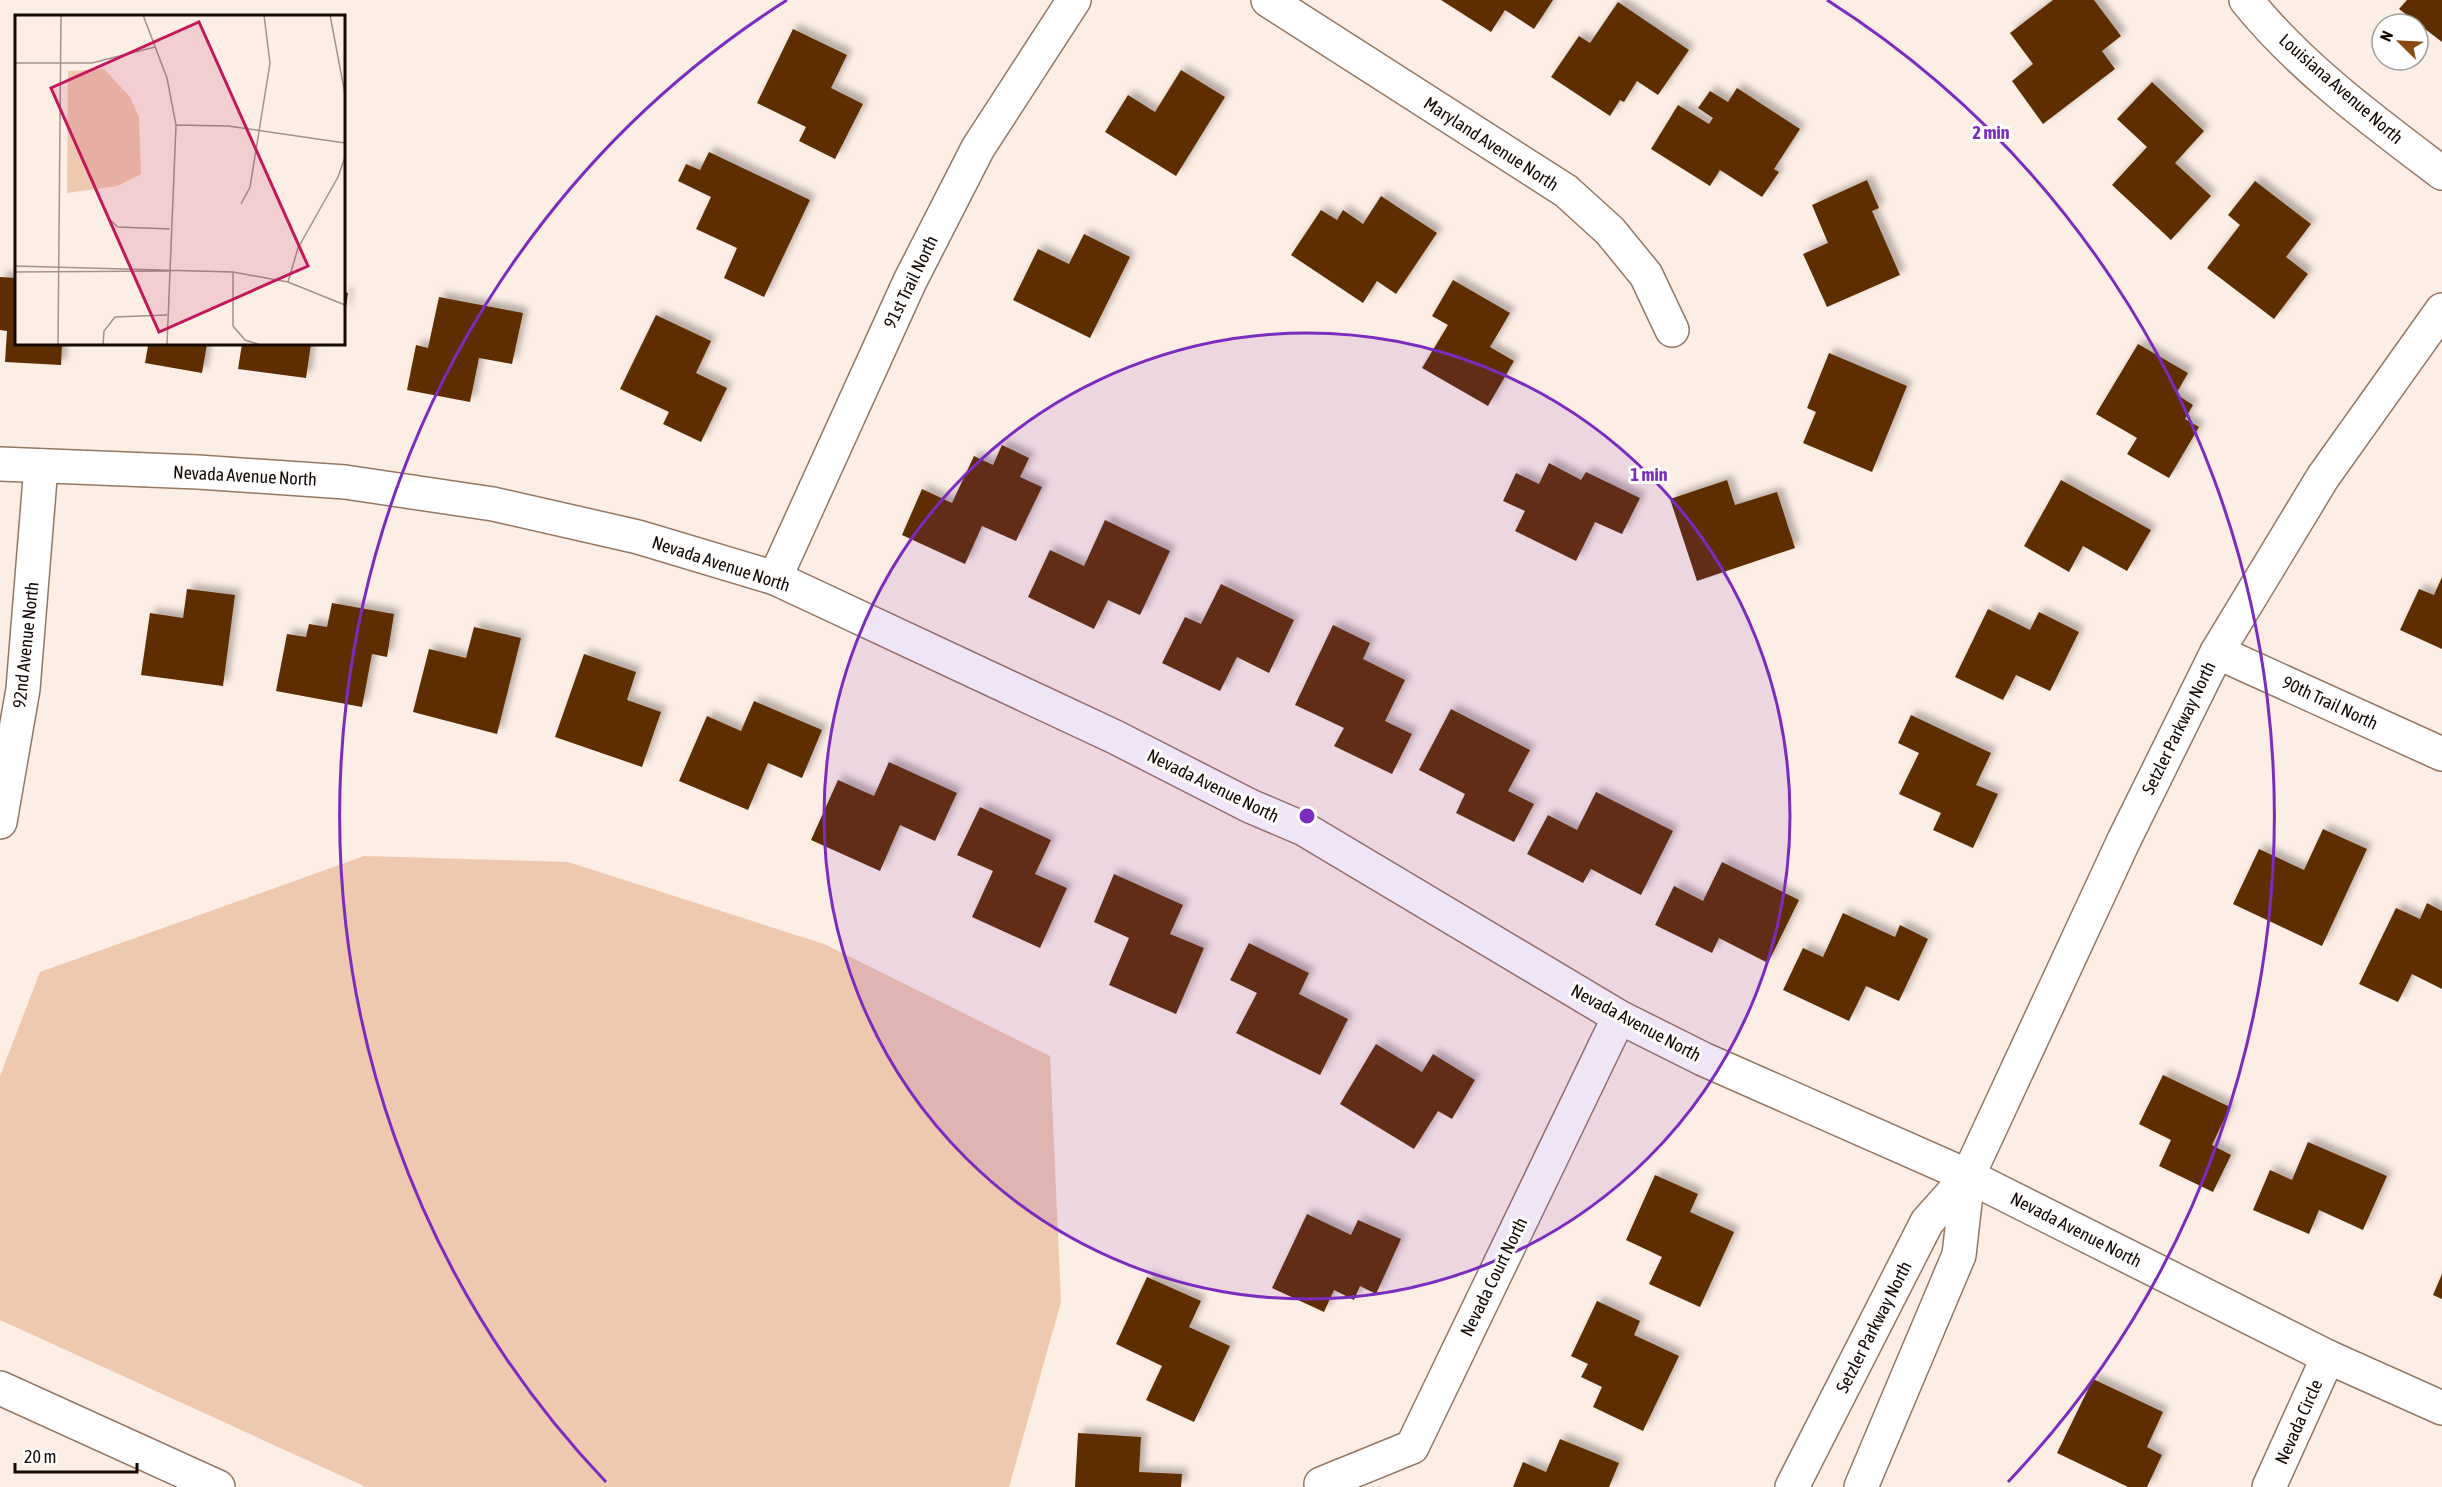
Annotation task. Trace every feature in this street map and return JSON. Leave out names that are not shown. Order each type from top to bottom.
[{"type":"street","name":"91st Trail North","points":[[775,578],[910,281],[978,148],[1074,0]]},
{"type":"street","name":"Maryland Avenue North","points":[[1268,0],[1566,191],[1610,231],[1646,275],[1672,330]]},
{"type":"street","name":"Louisiana Avenue North","points":[[2246,0],[2293,52],[2330,85],[2442,173]]},
{"type":"street","name":"Setzler Parkway North","points":[[1792,1487],[1927,1222],[1968,1176],[2124,840],[2217,652],[2323,477],[2442,310]]},
{"type":"street","name":"Nevada Avenue North","points":[[0,464],[198,472],[345,482],[493,504],[638,537],[775,578],[1115,737],[1250,806],[1304,830],[1618,1017],[1703,1059],[1968,1176],[2328,1357],[2442,1408]]},
{"type":"street","name":"92nd Avenue North","points":[[0,822],[23,690],[40,466]]},
{"type":"street","name":"90th Trail North","points":[[2217,652],[2442,754]]},
{"type":"street","name":"Nevada Court North","points":[[1321,1484],[1412,1447],[1618,1017]]},
{"type":"street","name":"Setzler Parkway North","points":[[1861,1487],[1959,1256],[1968,1176]]},
{"type":"street","name":"Nevada Circle","points":[[2269,1487],[2328,1357]]},
{"type":"street","points":[[0,1388],[218,1487]]},
{"type":"shaded area","points":[[364,856],[568,862],[824,944],[1050,1056],[1061,1302],[1009,1487],[366,1487],[0,1320],[0,1076],[40,972]]},
{"type":"building","points":[[1441,0],[1553,0],[1534,29],[1505,10],[1491,32]]},
{"type":"building","points":[[2053,0],[2094,0],[2121,36],[2102,51],[2115,69],[2043,124],[2012,81],[2033,64],[2010,33]]},
{"type":"building","points":[[2407,0],[2442,0],[2442,42],[2430,33],[2430,12],[2403,12],[2399,9]]},
{"type":"building","points":[[1618,2],[1689,50],[1658,95],[1637,81],[1624,102],[1620,100],[1610,116],[1551,77],[1579,36],[1590,43]]},
{"type":"building","points":[[793,29],[847,55],[831,88],[863,104],[835,159],[799,141],[806,127],[757,103]]},
{"type":"building","points":[[1181,70],[1225,97],[1176,176],[1105,132],[1128,95],[1155,112]]},
{"type":"building","points":[[2152,82],[2204,131],[2175,163],[2211,196],[2171,240],[2112,185],[2147,147],[2117,119]]},
{"type":"building","points":[[1737,88],[1800,129],[1774,169],[1779,172],[1762,197],[1720,170],[1710,186],[1651,149],[1678,105],[1709,124],[1713,118],[1698,108],[1710,91],[1728,102]]},
{"type":"building","points":[[709,152],[810,200],[764,297],[724,278],[737,248],[696,229],[711,197],[678,181],[686,164],[700,170]]},
{"type":"building","points":[[1867,180],[1879,208],[1872,211],[1900,275],[1827,307],[1803,254],[1828,243],[1812,205]]},
{"type":"building","points":[[2255,181],[2311,224],[2286,257],[2308,274],[2274,319],[2207,268],[2240,225],[2228,215]]},
{"type":"building","points":[[1381,196],[1437,233],[1396,294],[1377,281],[1363,303],[1291,255],[1321,210],[1337,220],[1343,210],[1363,224]]},
{"type":"building","points":[[1084,234],[1130,257],[1090,338],[1013,300],[1038,249],[1069,264]]},
{"type":"building","points":[[0,277],[15,278],[15,345],[62,345],[61,365],[5,362],[7,331],[0,330]]},
{"type":"building","points":[[1453,280],[1510,313],[1490,347],[1514,361],[1488,406],[1422,368],[1448,325],[1432,316]]},
{"type":"building","points":[[345,292],[348,293],[345,315]]},
{"type":"building","points":[[439,297],[523,313],[512,364],[479,358],[470,402],[407,390],[416,345],[428,348]]},
{"type":"building","points":[[656,315],[711,341],[696,373],[727,388],[701,442],[663,424],[669,412],[620,389]]},
{"type":"building","points":[[2138,344],[2188,373],[2176,394],[2193,405],[2185,419],[2199,427],[2169,478],[2127,454],[2137,438],[2096,414]]},
{"type":"building","points":[[144,345],[207,345],[202,373],[145,363],[148,346]]},
{"type":"building","points":[[242,345],[311,345],[306,378],[238,369]]},
{"type":"building","points":[[1829,353],[1907,386],[1872,472],[1803,443],[1816,412],[1807,408]]},
{"type":"building","points":[[1002,445],[1029,458],[1020,477],[1042,487],[1016,541],[982,526],[965,564],[902,535],[922,489],[952,503],[974,456],[993,465]]},
{"type":"building","points":[[1549,463],[1581,480],[1586,472],[1640,498],[1622,534],[1595,522],[1576,561],[1515,531],[1525,511],[1503,501],[1516,473],[1539,484]]},
{"type":"building","points":[[1727,480],[1735,505],[1777,492],[1795,548],[1697,581],[1670,499]]},
{"type":"building","points":[[2061,480],[2151,530],[2127,571],[2083,546],[2069,572],[2024,546]]},
{"type":"building","points":[[1105,520],[1170,551],[1140,615],[1108,600],[1094,629],[1028,597],[1050,550],[1084,566]]},
{"type":"building","points":[[2442,577],[2442,649],[2400,630],[2419,589],[2434,595]]},
{"type":"building","points":[[1221,584],[1294,620],[1269,673],[1237,657],[1220,691],[1162,663],[1185,617],[1201,624]]},
{"type":"building","points":[[187,589],[235,595],[223,686],[141,675],[150,613],[183,618]]},
{"type":"building","points":[[332,603],[394,614],[387,657],[372,654],[362,707],[276,691],[287,634],[306,637],[309,624],[327,627]]},
{"type":"building","points":[[1988,609],[2030,630],[2039,612],[2079,632],[2050,691],[2016,675],[2003,700],[1955,677]]},
{"type":"building","points":[[1333,625],[1370,643],[1363,659],[1405,680],[1385,721],[1412,734],[1392,774],[1334,746],[1344,728],[1295,705]]},
{"type":"building","points":[[474,627],[521,638],[497,734],[413,712],[429,649],[466,658]]},
{"type":"building","points":[[584,654],[636,672],[627,700],[661,712],[642,767],[555,737]]},
{"type":"building","points":[[754,701],[822,730],[802,778],[768,763],[748,810],[679,781],[707,716],[741,731]]},
{"type":"building","points":[[1451,709],[1530,750],[1508,791],[1534,804],[1514,842],[1456,813],[1465,794],[1419,770]]},
{"type":"building","points":[[1911,715],[1991,753],[1976,785],[1998,794],[1973,848],[1933,830],[1941,813],[1899,794],[1919,753],[1898,743]]},
{"type":"building","points":[[889,762],[957,793],[935,841],[900,825],[880,871],[811,840],[838,780],[874,796]]},
{"type":"building","points":[[1596,792],[1673,831],[1641,895],[1591,869],[1583,883],[1527,854],[1548,815],[1577,830]]},
{"type":"building","points":[[980,807],[1051,840],[1035,874],[1067,888],[1040,948],[972,917],[993,871],[957,855]]},
{"type":"building","points":[[2323,829],[2367,849],[2322,946],[2233,904],[2259,849],[2304,870]]},
{"type":"building","points":[[1722,862],[1799,900],[1768,963],[1719,938],[1712,953],[1655,925],[1674,886],[1703,901]]},
{"type":"building","points":[[1114,874],[1183,905],[1170,934],[1204,948],[1176,1014],[1109,985],[1129,938],[1094,922]]},
{"type":"building","points":[[2427,903],[2442,911],[2442,989],[2412,974],[2398,1002],[2359,984],[2396,908],[2420,919]]},
{"type":"building","points":[[1843,913],[1895,937],[1900,925],[1928,939],[1899,1001],[1866,986],[1849,1021],[1783,990],[1803,948],[1823,957]]},
{"type":"building","points":[[1249,943],[1309,973],[1299,994],[1348,1019],[1320,1075],[1236,1033],[1257,993],[1230,980]]},
{"type":"building","points":[[1376,1044],[1422,1072],[1433,1054],[1475,1080],[1452,1119],[1438,1111],[1414,1149],[1340,1104]]},
{"type":"building","points":[[2163,1075],[2230,1107],[2212,1145],[2231,1155],[2213,1192],[2159,1166],[2171,1140],[2139,1124]]},
{"type":"building","points":[[2308,1142],[2387,1176],[2363,1230],[2319,1210],[2309,1234],[2253,1210],[2270,1170],[2292,1180]]},
{"type":"building","points":[[1655,1175],[1698,1194],[1690,1212],[1734,1232],[1700,1307],[1649,1284],[1662,1257],[1626,1240]]},
{"type":"building","points":[[1307,1214],[1351,1235],[1358,1220],[1401,1239],[1376,1294],[1360,1286],[1354,1300],[1334,1290],[1324,1312],[1272,1288]]},
{"type":"building","points":[[2442,1274],[2442,1299],[2433,1295]]},
{"type":"building","points":[[1147,1277],[1201,1301],[1189,1327],[1230,1346],[1194,1422],[1146,1400],[1162,1366],[1116,1344]]},
{"type":"building","points":[[1597,1301],[1640,1321],[1634,1335],[1679,1356],[1643,1431],[1593,1407],[1602,1387],[1581,1377],[1588,1364],[1571,1356]]},
{"type":"building","points":[[2093,1379],[2163,1412],[2147,1447],[2162,1455],[2147,1487],[2128,1487],[2057,1453]]},
{"type":"building","points":[[1078,1433],[1141,1437],[1139,1472],[1182,1474],[1181,1487],[1075,1487]]},
{"type":"building","points":[[1560,1439],[1619,1463],[1609,1487],[1513,1487],[1523,1462],[1546,1472]]}]
